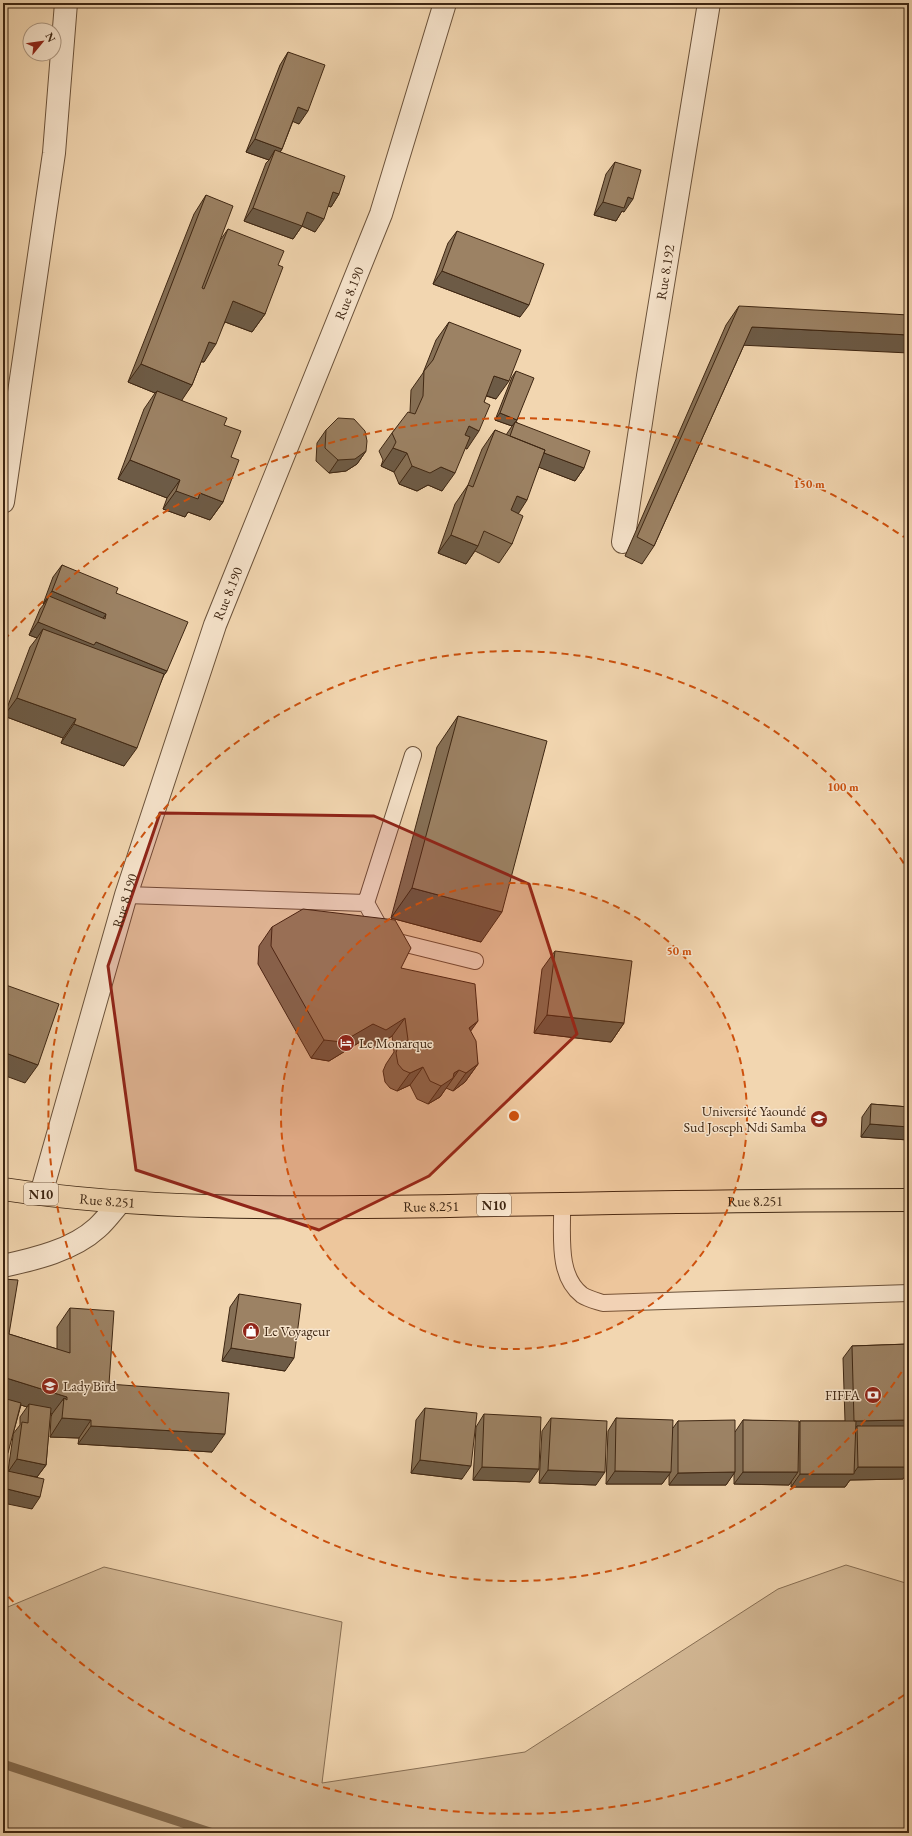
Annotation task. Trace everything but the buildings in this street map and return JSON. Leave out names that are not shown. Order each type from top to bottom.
[{"type":"highway","name":"Rue 8.251","points":[[3,1189],[120,1202],[213,1206],[355,1207],[909,1200]]},
{"type":"street","points":[[3,502],[54,153],[66,3]]},
{"type":"street","name":"Rue 8.190","points":[[41,1194],[126,895],[215,625],[381,214],[446,3]]},
{"type":"street","name":"Rue 8.192","points":[[623,542],[648,376],[709,3]]},
{"type":"street","points":[[3,1266],[31,1260],[81,1240],[98,1227],[120,1202]]},
{"type":"lane","points":[[412,755],[366,903],[386,939],[475,961]]},
{"type":"lane","points":[[126,895],[366,903]]},
{"type":"lane","points":[[562,1204],[564,1267],[571,1283],[583,1296],[603,1303],[909,1294]]},
{"type":"highlighted area","points":[[160,813],[374,816],[529,884],[577,1034],[429,1176],[319,1230],[136,1170],[108,966]]},
{"type":"shaded area","points":[[846,1565],[909,1584],[909,1833],[3,1833],[3,1609],[104,1567],[342,1622],[322,1783],[525,1752],[778,1589]]},
{"type":"waterway","points":[[3,1764],[213,1833]]},
{"type":"place","name":"Le Monarque","points":[[346,1043]]},
{"type":"place","name":"Université Yaoundé Sud Joseph Ndi Samba","points":[[819,1119]]},
{"type":"place","name":"Le Voyageur","points":[[251,1331]]},
{"type":"place","name":"Lady Bird","points":[[50,1386]]},
{"type":"place","name":"FIFFA","points":[[873,1395]]}]
